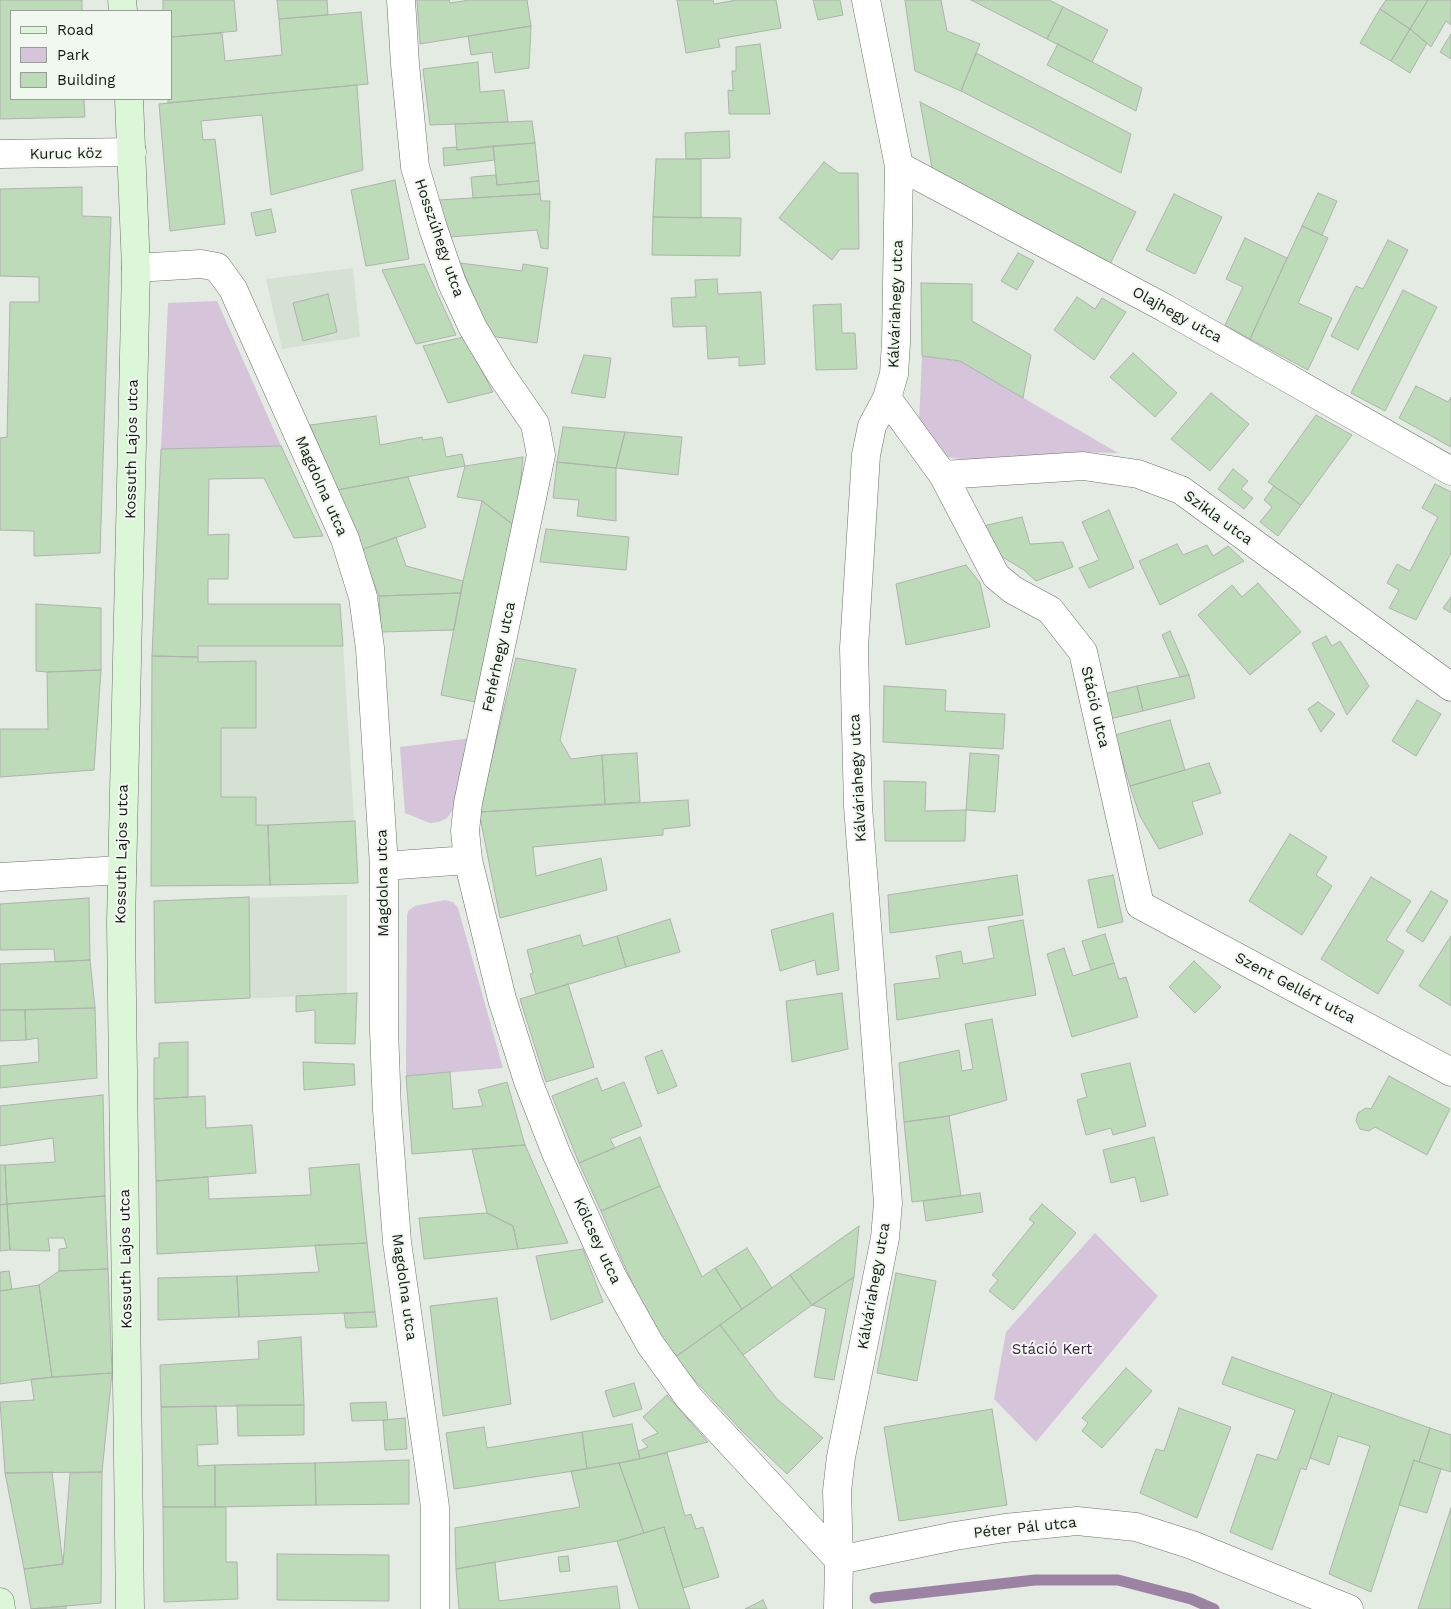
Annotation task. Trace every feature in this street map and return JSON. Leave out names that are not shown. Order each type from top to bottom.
[{"type":"main road","name":"Kossuth Lajos utca","points":[[129,100],[136,268],[120,922],[130,1609]]},
{"type":"main road","points":[[0,1602],[1,1609]]},
{"type":"street","name":"Hosszúhegy utca","points":[[400,0],[415,167],[433,228],[452,283],[472,328],[535,424],[541,455]]},
{"type":"street","name":"Kálváriahegy utca","points":[[838,1609],[837,1491],[841,1457],[885,1238],[888,1203],[858,806],[854,648],[866,455],[872,426],[888,398],[894,374],[899,166],[866,0]]},
{"type":"street","name":"Kuruc köz","points":[[0,154],[132,152]]},
{"type":"street","name":"Olajhegy utca","points":[[899,166],[1165,308],[1451,471]]},
{"type":"street","name":"Magdolna utca","points":[[136,268],[201,264],[217,267],[233,288],[345,539],[363,597],[370,648],[384,866],[384,1028],[387,1110],[397,1242],[436,1507],[435,1609]]},
{"type":"street","name":"Stáció utca","points":[[888,398],[943,476],[996,576],[1013,590],[1050,610],[1083,652],[1140,905]]},
{"type":"street","name":"Fehérhegy utca","points":[[468,860],[465,831],[468,803],[541,455]]},
{"type":"street","name":"Szikla utca","points":[[943,476],[1082,466],[1138,474],[1181,490],[1451,686]]},
{"type":"street","points":[[384,866],[468,860]]},
{"type":"street","name":"Kölcsey utca","points":[[468,860],[502,999],[528,1081],[556,1153],[612,1276],[650,1344],[688,1398],[839,1560]]},
{"type":"street","points":[[0,877],[122,870]]},
{"type":"street","name":"Szent Gellért utca","points":[[1140,905],[1451,1072]]},
{"type":"street","name":"Péter Pál utca","points":[[839,1560],[964,1535],[1076,1521],[1136,1527],[1192,1545],[1349,1609]]},
{"type":"shaded area","points":[[353,268],[360,337],[282,349],[266,279]]},
{"type":"shaded area","points":[[198,646],[343,646],[358,883],[151,886],[152,656],[198,657]]},
{"type":"shaded area","points":[[347,895],[347,994],[155,1003],[154,901]]},
{"type":"green space","points":[[217,301],[281,446],[161,449],[168,303]]},
{"type":"green space","points":[[922,356],[960,361],[1118,453],[1076,452],[982,462],[947,457],[919,424]]},
{"type":"green space","points":[[472,738],[454,808],[447,818],[439,822],[430,823],[405,813],[400,747]]},
{"type":"green space","points":[[445,900],[453,902],[458,908],[503,1068],[406,1076],[408,911],[415,906]]},
{"type":"green space","name":"Stáció Kert","points":[[1095,1233],[1158,1296],[1036,1442],[994,1399],[1006,1332]]},
{"type":"building","points":[[0,0],[82,0],[82,10],[10,10],[10,100],[84,100],[85,117],[0,119]]},
{"type":"building","points":[[163,0],[234,0],[237,31],[172,37],[172,10],[163,10]]},
{"type":"building","points":[[277,0],[327,0],[328,15],[279,19]]},
{"type":"building","points":[[417,0],[449,0],[450,3],[470,0],[527,0],[531,26],[420,44]]},
{"type":"building","points":[[677,0],[713,0],[714,4],[737,0],[776,0],[781,28],[718,39],[720,47],[686,53]]},
{"type":"building","points":[[813,0],[840,0],[843,15],[818,20]]},
{"type":"building","points":[[905,0],[941,0],[947,31],[980,44],[961,91],[915,71]]},
{"type":"building","points":[[971,0],[1049,0],[1063,7],[1047,39]]},
{"type":"building","points":[[1386,0],[1428,0],[1410,29],[1380,9]]},
{"type":"building","points":[[1428,0],[1451,0],[1451,25],[1446,21],[1431,47],[1410,29]]},
{"type":"building","points":[[1063,7],[1108,30],[1092,62],[1047,39]]},
{"type":"building","points":[[1380,9],[1410,29],[1391,61],[1360,43]]},
{"type":"building","points":[[361,12],[368,84],[168,103],[168,100],[172,100],[172,37],[222,33],[225,61],[282,55],[279,19]]},
{"type":"building","points":[[531,26],[529,68],[495,73],[492,52],[471,55],[468,36]]},
{"type":"building","points":[[1410,29],[1427,43],[1410,73],[1391,61]]},
{"type":"building","points":[[1451,34],[1451,59],[1440,52]]},
{"type":"building","points":[[760,44],[770,114],[729,114],[728,90],[733,91],[732,71],[736,71],[736,47]]},
{"type":"building","points":[[1058,44],[1142,88],[1136,111],[1047,65]]},
{"type":"building","points":[[976,53],[1131,134],[1121,173],[961,91]]},
{"type":"building","points":[[478,62],[480,92],[504,90],[508,122],[430,125],[423,69]]},
{"type":"building","points":[[357,85],[363,170],[271,195],[262,115],[201,121],[203,140],[215,139],[225,224],[170,231],[159,104]]},
{"type":"building","points":[[920,102],[1136,212],[1110,264],[932,168]]},
{"type":"building","points":[[532,121],[535,143],[457,150],[455,124]]},
{"type":"building","points":[[729,131],[730,158],[686,159],[685,133]]},
{"type":"building","points":[[535,143],[539,181],[497,185],[493,146]]},
{"type":"building","points":[[493,146],[495,160],[444,166],[443,148],[457,147],[457,150]]},
{"type":"building","points":[[656,159],[701,159],[701,218],[653,217]]},
{"type":"building","points":[[824,162],[839,173],[858,173],[859,249],[840,249],[832,260],[779,218]]},
{"type":"building","points":[[496,175],[497,185],[539,181],[540,194],[473,198],[471,177]]},
{"type":"building","points":[[395,180],[409,259],[366,266],[351,190]]},
{"type":"building","points":[[82,187],[82,216],[111,217],[100,553],[34,556],[34,531],[0,530],[0,438],[7,437],[10,302],[39,302],[39,277],[0,276],[0,189]]},
{"type":"building","points":[[1318,193],[1337,201],[1322,235],[1302,226]]},
{"type":"building","points":[[540,194],[541,201],[550,201],[548,249],[541,248],[537,230],[450,237],[438,200]]},
{"type":"building","points":[[1174,194],[1222,217],[1195,274],[1146,250]]},
{"type":"building","points":[[271,209],[276,232],[256,236],[251,213]]},
{"type":"building","points":[[653,217],[741,218],[740,256],[652,255]]},
{"type":"building","points":[[1302,226],[1328,238],[1298,303],[1332,318],[1308,370],[1250,339]]},
{"type":"building","points":[[1245,238],[1287,258],[1250,339],[1225,325],[1243,287],[1226,279]]},
{"type":"building","points":[[1388,240],[1408,250],[1358,350],[1331,336],[1356,286],[1363,289]]},
{"type":"building","points":[[1018,253],[1034,261],[1017,290],[1001,281]]},
{"type":"building","points":[[460,263],[522,271],[523,264],[548,268],[537,343],[490,336]]},
{"type":"building","points":[[424,264],[456,335],[416,344],[382,270]]},
{"type":"building","points":[[717,279],[718,294],[761,292],[765,364],[739,366],[739,357],[708,359],[706,326],[673,327],[671,298],[696,297],[695,280]]},
{"type":"building","points":[[921,283],[972,284],[972,321],[1031,355],[1023,398],[960,361],[922,356]]},
{"type":"building","points":[[1403,290],[1437,307],[1385,411],[1351,393]]},
{"type":"building","points":[[328,294],[337,332],[303,341],[293,303]]},
{"type":"building","points":[[1077,297],[1095,309],[1102,298],[1126,312],[1094,360],[1054,330]]},
{"type":"building","points":[[841,304],[842,333],[855,333],[857,369],[816,370],[813,305]]},
{"type":"building","points":[[464,337],[493,392],[448,403],[423,346]]},
{"type":"building","points":[[1133,353],[1177,393],[1155,417],[1110,377]]},
{"type":"building","points":[[584,355],[611,358],[605,398],[571,393]]},
{"type":"building","points":[[1416,386],[1448,402],[1451,397],[1451,447],[1399,418]]},
{"type":"building","points":[[1211,393],[1249,424],[1210,471],[1171,439]]},
{"type":"building","points":[[1316,415],[1352,435],[1301,505],[1268,482]]},
{"type":"building","points":[[376,416],[380,445],[422,437],[423,440],[442,437],[446,457],[462,454],[465,466],[337,490],[310,425]]},
{"type":"building","points":[[563,427],[625,432],[616,468],[557,462]]},
{"type":"building","points":[[625,432],[682,437],[678,475],[616,468]]},
{"type":"building","points":[[281,446],[323,536],[294,538],[264,478],[209,479],[208,535],[229,534],[228,579],[208,579],[208,604],[340,604],[343,646],[198,646],[198,657],[152,656],[161,449]]},
{"type":"building","points":[[523,457],[516,527],[482,501],[457,497],[465,466]]},
{"type":"building","points":[[557,462],[616,468],[616,521],[577,516],[579,500],[553,498]]},
{"type":"building","points":[[1233,469],[1248,481],[1241,489],[1253,498],[1244,509],[1218,489]]},
{"type":"building","points":[[408,477],[426,527],[361,550],[337,490]]},
{"type":"building","points":[[1435,484],[1451,492],[1451,553],[1416,620],[1389,608],[1399,590],[1387,583],[1397,564],[1410,571],[1438,517],[1422,508]]},
{"type":"building","points":[[1274,486],[1301,505],[1278,536],[1260,522],[1272,507],[1264,500]]},
{"type":"building","points":[[482,501],[516,527],[475,702],[441,695],[463,581]]},
{"type":"building","points":[[1109,510],[1134,568],[1089,588],[1079,568],[1099,560],[1082,522]]},
{"type":"building","points":[[1022,517],[1030,544],[1063,542],[1073,567],[1036,581],[1024,570],[996,553],[983,526]]},
{"type":"building","points":[[546,529],[629,537],[626,570],[540,562]]},
{"type":"building","points":[[396,537],[406,566],[463,581],[461,593],[379,596],[361,550]]},
{"type":"building","points":[[1177,544],[1183,555],[1207,545],[1213,556],[1228,546],[1244,561],[1160,605],[1139,561]]},
{"type":"building","points":[[966,565],[980,583],[990,627],[906,645],[896,584]]},
{"type":"building","points":[[1258,583],[1301,632],[1250,675],[1198,615],[1232,585],[1242,597]]},
{"type":"building","points":[[461,593],[454,630],[381,632],[379,596]]},
{"type":"building","points":[[1451,597],[1451,613],[1443,608]]},
{"type":"building","points":[[36,604],[101,608],[101,670],[36,671]]},
{"type":"building","points":[[1170,631],[1189,675],[1180,677],[1162,635]]},
{"type":"building","points":[[1326,636],[1332,646],[1340,641],[1369,686],[1347,715],[1312,643]]},
{"type":"building","points":[[152,656],[198,657],[198,662],[256,661],[256,728],[221,728],[221,797],[256,797],[256,825],[268,825],[270,885],[151,886]]},
{"type":"building","points":[[516,658],[576,669],[560,740],[571,759],[602,755],[605,804],[479,812]]},
{"type":"building","points":[[101,670],[94,770],[0,777],[0,729],[48,729],[47,672]]},
{"type":"building","points":[[1189,675],[1195,698],[1143,711],[1137,686]]},
{"type":"building","points":[[884,686],[946,690],[945,711],[1005,714],[1003,749],[883,742]]},
{"type":"building","points":[[1137,686],[1143,711],[1110,719],[1103,694]]},
{"type":"building","points":[[1417,700],[1441,714],[1416,756],[1392,741]]},
{"type":"building","points":[[1318,702],[1335,714],[1321,732],[1308,709]]},
{"type":"building","points":[[1170,720],[1185,770],[1130,786],[1115,735]]},
{"type":"building","points":[[637,753],[640,802],[605,804],[602,755]]},
{"type":"building","points":[[970,753],[999,755],[995,812],[966,810]]},
{"type":"building","points":[[1209,763],[1221,793],[1192,802],[1203,834],[1159,849],[1140,816],[1130,786]]},
{"type":"building","points":[[884,781],[926,782],[925,811],[966,810],[965,841],[885,841]]},
{"type":"building","points":[[688,800],[690,826],[663,829],[663,835],[533,847],[536,876],[601,858],[607,890],[500,918],[479,812]]},
{"type":"building","points":[[355,821],[358,883],[270,885],[268,825]]},
{"type":"building","points":[[1290,834],[1327,857],[1316,875],[1332,886],[1302,935],[1249,901]]},
{"type":"building","points":[[1017,875],[1023,915],[890,933],[888,895]]},
{"type":"building","points":[[1113,875],[1123,922],[1098,928],[1088,880]]},
{"type":"building","points":[[1371,877],[1411,901],[1386,940],[1404,951],[1378,994],[1321,959]]},
{"type":"building","points":[[1431,891],[1448,901],[1423,942],[1406,931]]},
{"type":"building","points":[[249,897],[250,998],[155,1003],[154,901]]},
{"type":"building","points":[[89,898],[90,960],[55,962],[54,949],[0,950],[0,904]]},
{"type":"building","points":[[833,913],[839,970],[817,975],[815,960],[780,971],[771,930]]},
{"type":"building","points":[[670,919],[680,952],[626,967],[617,936]]},
{"type":"building","points":[[1023,920],[1036,995],[897,1020],[894,984],[940,978],[936,956],[961,951],[963,964],[994,958],[988,927]]},
{"type":"building","points":[[1105,934],[1114,963],[1091,970],[1082,941]]},
{"type":"building","points":[[580,935],[583,946],[617,936],[626,967],[536,994],[530,974],[533,973],[527,950]]},
{"type":"building","points":[[1451,936],[1451,1006],[1419,986]]},
{"type":"building","points":[[1064,948],[1073,976],[1114,963],[1119,979],[1126,977],[1138,1017],[1072,1037],[1047,954]]},
{"type":"building","points":[[90,960],[95,1008],[0,1010],[0,964]]},
{"type":"building","points":[[1194,961],[1221,987],[1195,1013],[1169,987]]},
{"type":"building","points":[[568,984],[594,1067],[546,1082],[520,999]]},
{"type":"building","points":[[357,993],[355,1044],[315,1043],[315,1010],[296,1012],[296,996]]},
{"type":"building","points":[[842,993],[848,1049],[792,1062],[786,1001]]},
{"type":"building","points":[[95,1008],[97,1078],[0,1088],[0,1066],[39,1062],[38,1038],[26,1040],[25,1010]]},
{"type":"building","points":[[0,1010],[25,1010],[26,1040],[0,1041]]},
{"type":"building","points":[[992,1019],[1007,1100],[949,1116],[904,1122],[899,1063],[959,1050],[962,1071],[973,1069],[965,1024]]},
{"type":"building","points":[[188,1042],[188,1097],[154,1099],[154,1058],[159,1058],[159,1043]]},
{"type":"building","points":[[662,1050],[677,1086],[658,1094],[645,1057]]},
{"type":"building","points":[[303,1062],[354,1064],[355,1085],[304,1090]]},
{"type":"building","points":[[1130,1063],[1146,1126],[1113,1135],[1111,1128],[1086,1135],[1077,1100],[1087,1097],[1081,1074]]},
{"type":"building","points":[[450,1072],[453,1109],[483,1106],[478,1090],[507,1082],[525,1145],[412,1154],[406,1076]]},
{"type":"building","points":[[1389,1076],[1450,1109],[1427,1155],[1375,1127],[1369,1131],[1360,1129],[1356,1121],[1358,1113],[1366,1108],[1371,1109]]},
{"type":"building","points":[[597,1078],[602,1091],[624,1082],[642,1126],[610,1139],[615,1148],[579,1163],[552,1096]]},
{"type":"building","points":[[103,1095],[105,1196],[7,1204],[5,1165],[55,1162],[53,1138],[0,1146],[0,1106]]},
{"type":"building","points":[[205,1096],[206,1128],[252,1125],[256,1173],[156,1181],[154,1099]]},
{"type":"building","points":[[949,1116],[961,1196],[912,1202],[904,1122]]},
{"type":"building","points":[[640,1137],[660,1186],[601,1211],[579,1163]]},
{"type":"building","points":[[1154,1137],[1168,1195],[1141,1202],[1135,1177],[1111,1183],[1103,1150]]},
{"type":"building","points":[[525,1145],[568,1243],[518,1249],[513,1226],[487,1213],[472,1149]]},
{"type":"building","points":[[359,1164],[367,1243],[157,1254],[156,1181],[208,1177],[209,1199],[311,1195],[309,1168]]},
{"type":"building","points":[[0,1165],[5,1165],[7,1204],[0,1205]]},
{"type":"building","points":[[660,1186],[702,1277],[715,1268],[742,1309],[674,1358],[636,1292],[601,1211]]},
{"type":"building","points":[[980,1193],[983,1212],[926,1221],[923,1201]]},
{"type":"building","points":[[105,1196],[108,1269],[59,1271],[59,1249],[67,1248],[64,1238],[48,1238],[50,1251],[10,1250],[7,1204]]},
{"type":"building","points":[[7,1204],[10,1250],[0,1251],[0,1205]]},
{"type":"building","points":[[1042,1204],[1076,1233],[1013,1310],[989,1291],[998,1280],[992,1275],[1034,1223],[1029,1219]]},
{"type":"building","points":[[487,1213],[513,1226],[518,1249],[424,1259],[419,1218]]},
{"type":"building","points":[[859,1226],[854,1277],[812,1305],[790,1275]]},
{"type":"building","points":[[367,1243],[375,1312],[239,1317],[237,1276],[319,1272],[315,1245]]},
{"type":"building","points":[[747,1248],[772,1288],[742,1309],[715,1268]]},
{"type":"building","points":[[583,1249],[603,1302],[551,1320],[536,1256]]},
{"type":"building","points":[[108,1269],[112,1373],[52,1377],[39,1285],[59,1271]]},
{"type":"building","points":[[9,1271],[12,1289],[0,1291],[0,1272]]},
{"type":"building","points":[[896,1273],[936,1281],[917,1381],[877,1373]]},
{"type":"building","points":[[790,1275],[812,1305],[743,1355],[720,1325]]},
{"type":"building","points":[[237,1276],[239,1317],[158,1320],[158,1278]]},
{"type":"building","points":[[854,1277],[834,1380],[814,1377],[826,1309],[812,1305]]},
{"type":"building","points":[[39,1285],[52,1377],[0,1384],[0,1291]]},
{"type":"building","points":[[497,1298],[511,1404],[443,1416],[430,1306]]},
{"type":"building","points":[[375,1312],[377,1327],[346,1328],[344,1313]]},
{"type":"building","points":[[720,1325],[777,1399],[823,1438],[787,1474],[743,1432],[674,1358]]},
{"type":"building","points":[[301,1337],[304,1405],[161,1407],[160,1365],[259,1359],[258,1341]]},
{"type":"building","points":[[1232,1357],[1332,1393],[1306,1470],[1301,1468],[1272,1550],[1230,1532],[1257,1454],[1277,1460],[1295,1410],[1222,1384]]},
{"type":"building","points":[[1126,1368],[1152,1391],[1102,1448],[1082,1431],[1088,1423],[1082,1418]]},
{"type":"building","points":[[112,1373],[102,1472],[5,1473],[0,1402],[34,1400],[31,1379]]},
{"type":"building","points":[[634,1383],[642,1409],[613,1417],[605,1391]]},
{"type":"building","points":[[1332,1393],[1430,1428],[1419,1462],[1414,1460],[1371,1592],[1329,1574],[1370,1446],[1338,1436],[1329,1465],[1310,1458]]},
{"type":"building","points":[[667,1395],[708,1442],[640,1459],[638,1451],[648,1447],[642,1440],[658,1433],[643,1417]]},
{"type":"building","points":[[386,1402],[388,1420],[352,1421],[350,1403]]},
{"type":"building","points":[[237,1405],[304,1405],[304,1435],[238,1436]]},
{"type":"building","points":[[216,1406],[218,1444],[197,1445],[198,1466],[215,1465],[215,1507],[163,1507],[161,1407]]},
{"type":"building","points":[[1179,1408],[1231,1427],[1197,1518],[1140,1493],[1156,1449],[1164,1451]]},
{"type":"building","points":[[992,1409],[1007,1505],[899,1521],[884,1427]]},
{"type":"building","points":[[405,1418],[407,1449],[385,1450],[383,1420]]},
{"type":"building","points":[[632,1424],[640,1459],[587,1469],[582,1432]]},
{"type":"building","points":[[484,1427],[487,1448],[582,1432],[587,1469],[454,1489],[446,1433]]},
{"type":"building","points":[[1430,1428],[1451,1435],[1451,1472],[1419,1462]]},
{"type":"building","points":[[667,1453],[685,1516],[691,1514],[696,1529],[703,1527],[719,1577],[683,1588],[664,1527],[644,1533],[619,1463]]},
{"type":"building","points":[[409,1460],[409,1504],[316,1505],[315,1463]]},
{"type":"building","points":[[1414,1460],[1441,1469],[1427,1513],[1399,1505]]},
{"type":"building","points":[[315,1463],[316,1505],[215,1507],[215,1465]]},
{"type":"building","points":[[619,1463],[644,1533],[617,1541],[456,1569],[455,1528],[580,1507],[571,1471]]},
{"type":"building","points":[[52,1472],[63,1564],[24,1569],[5,1473]]},
{"type":"building","points":[[102,1472],[101,1603],[31,1609],[24,1569],[63,1564],[70,1473]]},
{"type":"building","points":[[163,1507],[226,1507],[226,1562],[237,1562],[238,1599],[164,1602]]},
{"type":"building","points":[[1451,1508],[1451,1609],[1418,1609]]},
{"type":"building","points":[[664,1527],[690,1609],[639,1609],[617,1541]]},
{"type":"building","points":[[277,1554],[389,1555],[389,1601],[277,1600]]},
{"type":"building","points":[[568,1556],[570,1571],[560,1572],[558,1557]]},
{"type":"building","points":[[495,1562],[499,1601],[617,1586],[620,1609],[459,1609],[456,1569]]},
{"type":"building","points":[[763,1600],[767,1609],[745,1609]]},
{"type":"building","points":[[66,1606],[66,1609],[31,1609]]},
{"type":"waterway","points":[[875,1598],[1035,1580],[1118,1580],[1191,1599],[1214,1609]]}]
